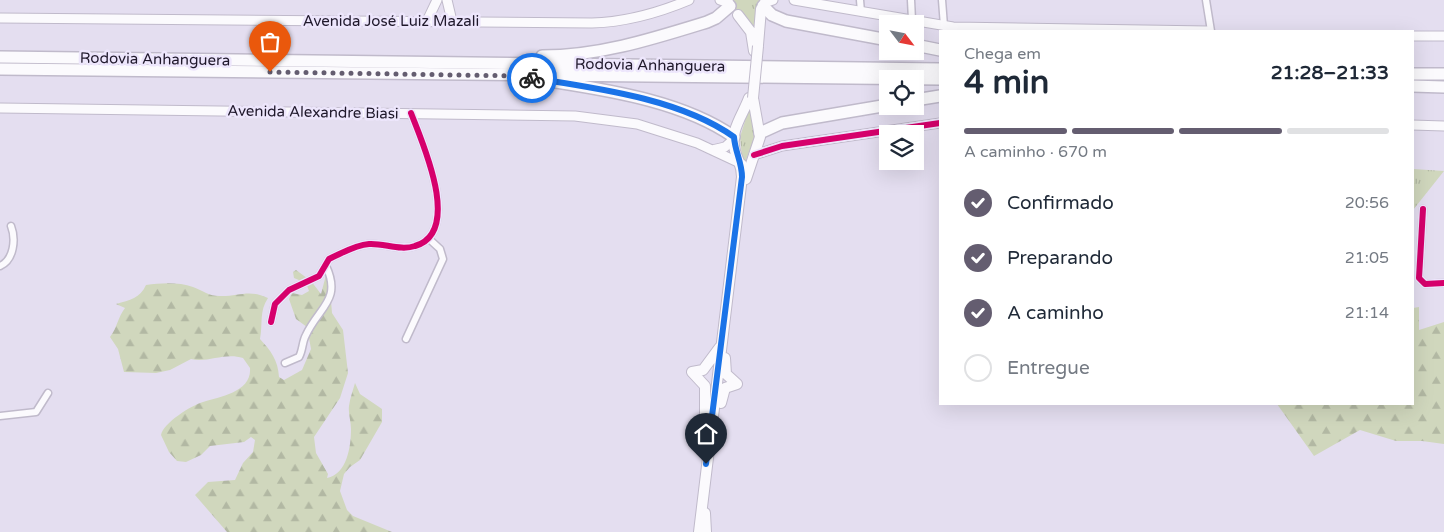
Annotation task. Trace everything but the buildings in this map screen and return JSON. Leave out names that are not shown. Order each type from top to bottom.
[{"type":"highway","points":[[359,62],[431,55],[534,56],[581,54],[629,46],[706,22],[716,18],[727,2]]},
{"type":"highway","points":[[765,4],[772,15],[786,22],[879,38]]},
{"type":"highway","points":[[924,47],[939,50]]},
{"type":"highway","name":"Rodovia Anhanguera","points":[[0,58],[939,69]]},
{"type":"highway","name":"Rodovia Anhanguera","points":[[0,69],[939,79]]},
{"type":"highway","points":[[1414,74],[1444,74]]},
{"type":"highway","points":[[520,76],[607,91],[682,110],[709,121],[734,138]]},
{"type":"highway","points":[[1414,86],[1444,86]]},
{"type":"highway","points":[[924,99],[939,96]]},
{"type":"highway","points":[[760,135],[782,123],[879,107]]},
{"type":"main road","points":[[427,21],[437,0]]},
{"type":"main road","points":[[447,0],[452,21]]},
{"type":"main road","name":"Avenida José Luiz Mazali","points":[[0,18],[611,23],[665,5],[690,0]]},
{"type":"main road","points":[[794,0],[880,15]]},
{"type":"main road","points":[[727,2],[751,32],[756,48]]},
{"type":"main road","points":[[705,532],[705,511],[713,425],[725,388],[737,384],[726,374],[722,347],[747,177],[760,135],[751,98],[756,48],[765,4]]},
{"type":"main road","points":[[924,22],[944,26],[1156,30]]},
{"type":"main road","points":[[1414,36],[1442,34]]},
{"type":"main road","points":[[699,532],[742,164],[735,150],[734,138],[736,126],[751,98]]},
{"type":"main road","name":"Avenida Alexandre Biasi","points":[[0,108],[575,116],[637,124],[697,143],[742,164]]},
{"type":"main road","points":[[754,155],[782,146],[939,123]]},
{"type":"main road","points":[[1414,125],[1444,126]]},
{"type":"main road","points":[[760,135],[770,145],[782,146]]},
{"type":"main road","points":[[712,150],[725,147],[734,138]]},
{"type":"main road","points":[[713,425],[705,416],[706,386],[692,372],[703,370],[722,347]]},
{"type":"street","points":[[860,0],[861,12]]},
{"type":"street","points":[[911,0],[912,15]]},
{"type":"street","points":[[942,0],[944,26]]},
{"type":"street","points":[[1206,0],[1209,30]]},
{"type":"street","points":[[271,322],[275,304],[289,290],[319,276],[329,259],[355,247],[381,244],[407,248],[421,244],[428,238],[437,218],[435,183],[411,113]]},
{"type":"street","points":[[1423,209],[1419,278],[1425,284],[1444,283]]},
{"type":"street","points":[[0,266],[7,260],[15,240],[11,226]]},
{"type":"street","points":[[406,339],[443,259],[440,249],[428,238]]},
{"type":"street","points":[[284,364],[299,357],[305,335],[330,297],[332,278],[326,266]]},
{"type":"street","points":[[0,416],[36,412],[48,393]]},
{"type":"green space","points":[[732,0],[761,0],[757,41],[734,7]]},
{"type":"green space","points":[[751,102],[755,136],[743,168],[740,137]]},
{"type":"green space","points":[[1414,169],[1444,171],[1414,209]]},
{"type":"green space","points":[[296,270],[311,281],[321,294],[326,275],[335,282],[327,302],[331,301],[332,313],[343,330],[348,373],[340,398],[314,437],[316,453],[328,474],[327,478],[339,471],[347,459],[351,429],[349,406],[355,383],[360,394],[382,409],[382,422],[360,460],[344,474],[340,491],[347,510],[353,516],[392,532],[227,532],[195,495],[208,482],[235,480],[243,463],[253,452],[255,440],[251,437],[244,442],[210,446],[201,455],[186,462],[177,461],[169,452],[161,435],[172,420],[185,411],[240,388],[246,383],[250,368],[243,358],[230,356],[204,360],[191,359],[170,370],[156,373],[124,372],[118,349],[110,337],[125,308],[116,304],[138,296],[146,285],[182,284],[210,295],[218,296],[250,293],[262,295],[268,298],[262,313],[260,339],[273,356],[279,377],[284,380],[302,370],[311,349],[307,327],[296,319],[289,299],[292,293],[302,295],[309,291],[306,283],[294,278],[293,272]]},
{"type":"green space","points":[[1419,307],[1419,330],[1444,322],[1444,444],[1422,441],[1396,441],[1360,430],[1314,456],[1278,405],[1414,405],[1414,308]]},
{"type":"cycle path","points":[[271,322],[275,304],[289,290],[319,276],[329,259],[364,245],[409,247],[415,246],[429,237],[436,223],[438,205],[430,164],[411,113]]},
{"type":"cycle path","points":[[754,155],[782,146],[939,123]]},
{"type":"cycle path","points":[[1423,209],[1419,278],[1425,284],[1444,283]]},
{"type":"way so far","points":[[270,72],[520,76],[532,78]]},
{"type":"route","points":[[532,78],[607,91],[682,110],[709,121],[734,137],[735,150],[742,164],[742,177],[706,464]]}]
